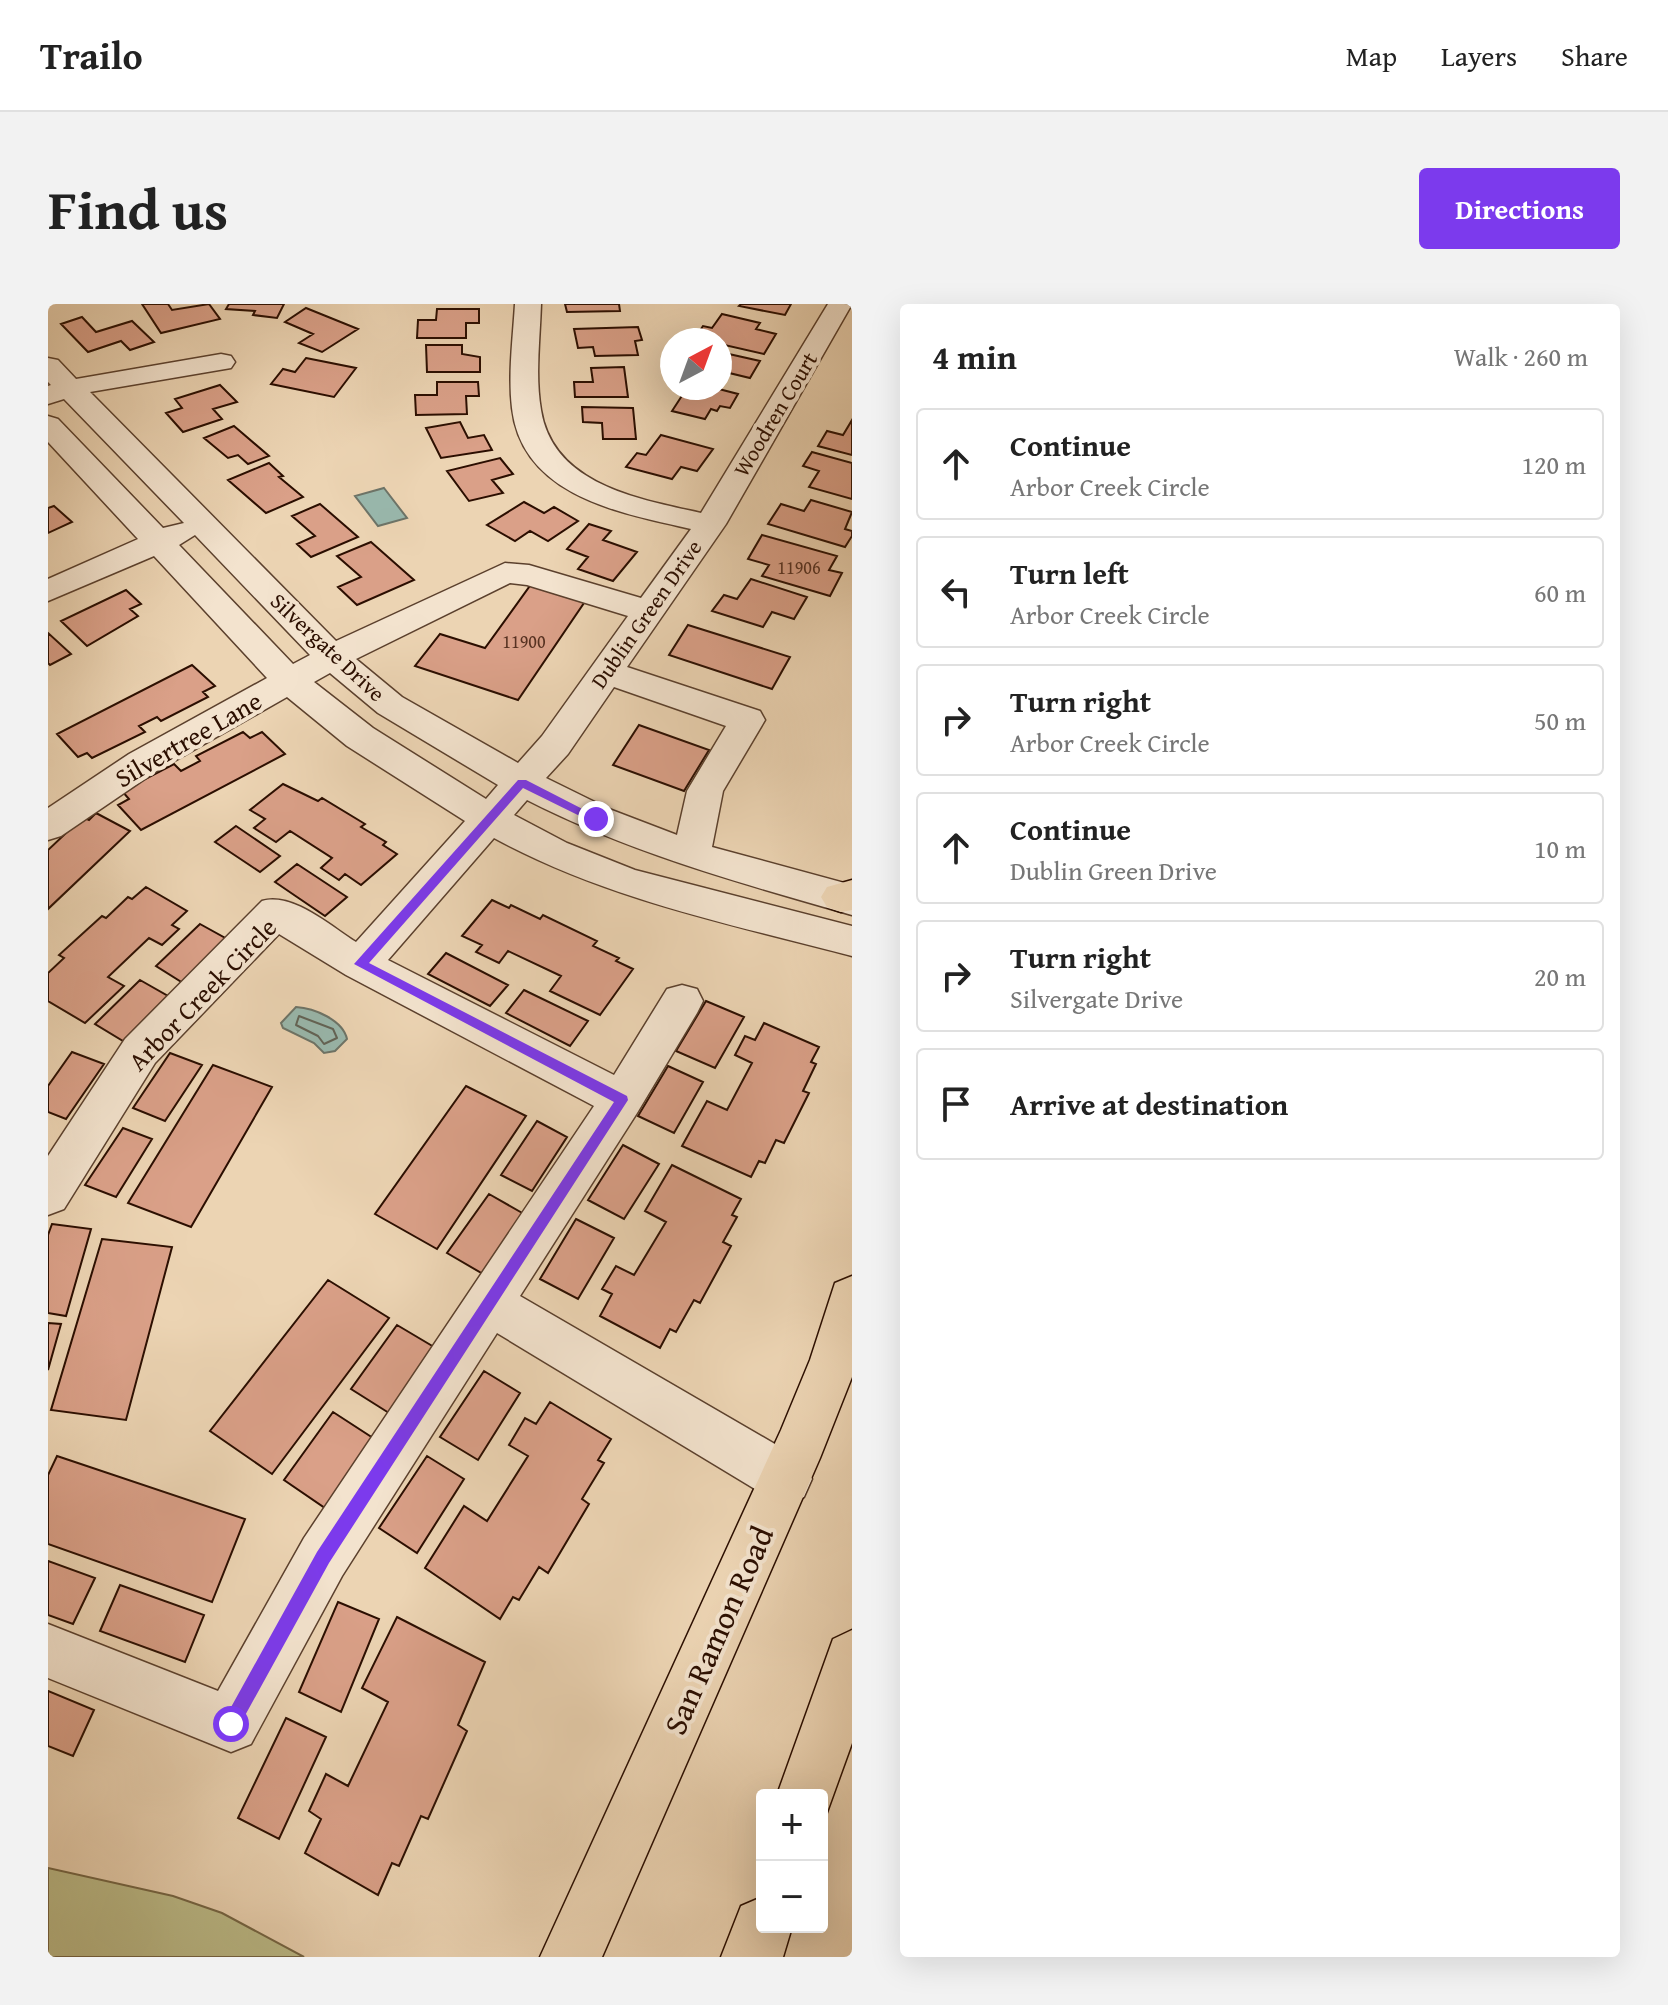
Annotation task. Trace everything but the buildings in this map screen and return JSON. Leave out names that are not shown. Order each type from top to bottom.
[{"type":"main road","name":"San Ramon Road","points":[[571,1957],[786,1479],[834,1360],[852,1298]]},
{"type":"main road","points":[[808,1789],[852,1658]]},
{"type":"main road","points":[[752,1957],[760,1933]]},
{"type":"street","name":"Dublin Green Drive","points":[[490,819],[555,745],[710,524],[622,503],[566,478],[535,445],[526,411],[528,304]]},
{"type":"street","name":"Woodren Court","points":[[710,524],[841,304]]},
{"type":"street","points":[[59,392],[103,380],[221,362]]},
{"type":"street","name":"Silvergate Drive","points":[[48,366],[59,392],[201,523],[332,657],[390,705],[522,782],[596,819],[691,855],[848,897]]},
{"type":"street","name":"Silvergate Drive","points":[[48,425],[290,681],[360,737],[490,819],[553,853],[627,882],[852,941]]},
{"type":"street","points":[[48,591],[201,523]]},
{"type":"street","name":"Silvertree Lane","points":[[48,826],[142,763],[332,657],[505,573],[529,575],[648,611]]},
{"type":"street","points":[[605,672],[747,720],[705,791],[691,855]]},
{"type":"street","points":[[360,964],[490,819]]},
{"type":"street","name":"Arbor Creek Circle","points":[[48,1195],[140,1051],[276,912],[360,964],[622,1100]]},
{"type":"street","points":[[48,1651],[231,1724],[323,1557],[622,1100],[682,1001]]},
{"type":"street","points":[[489,1303],[786,1479]]},
{"type":"green space","points":[[48,1868],[173,1896],[222,1913],[304,1957],[48,1957]]},
{"type":"water","points":[[384,488],[407,518],[378,526],[355,496]]},
{"type":"water","points":[[296,1007],[327,1016],[340,1026],[347,1039],[335,1051],[324,1053],[314,1043],[283,1028],[281,1023]]},
{"type":"route","points":[[231,1724],[323,1557],[622,1100],[360,964],[522,782],[596,819]]}]
